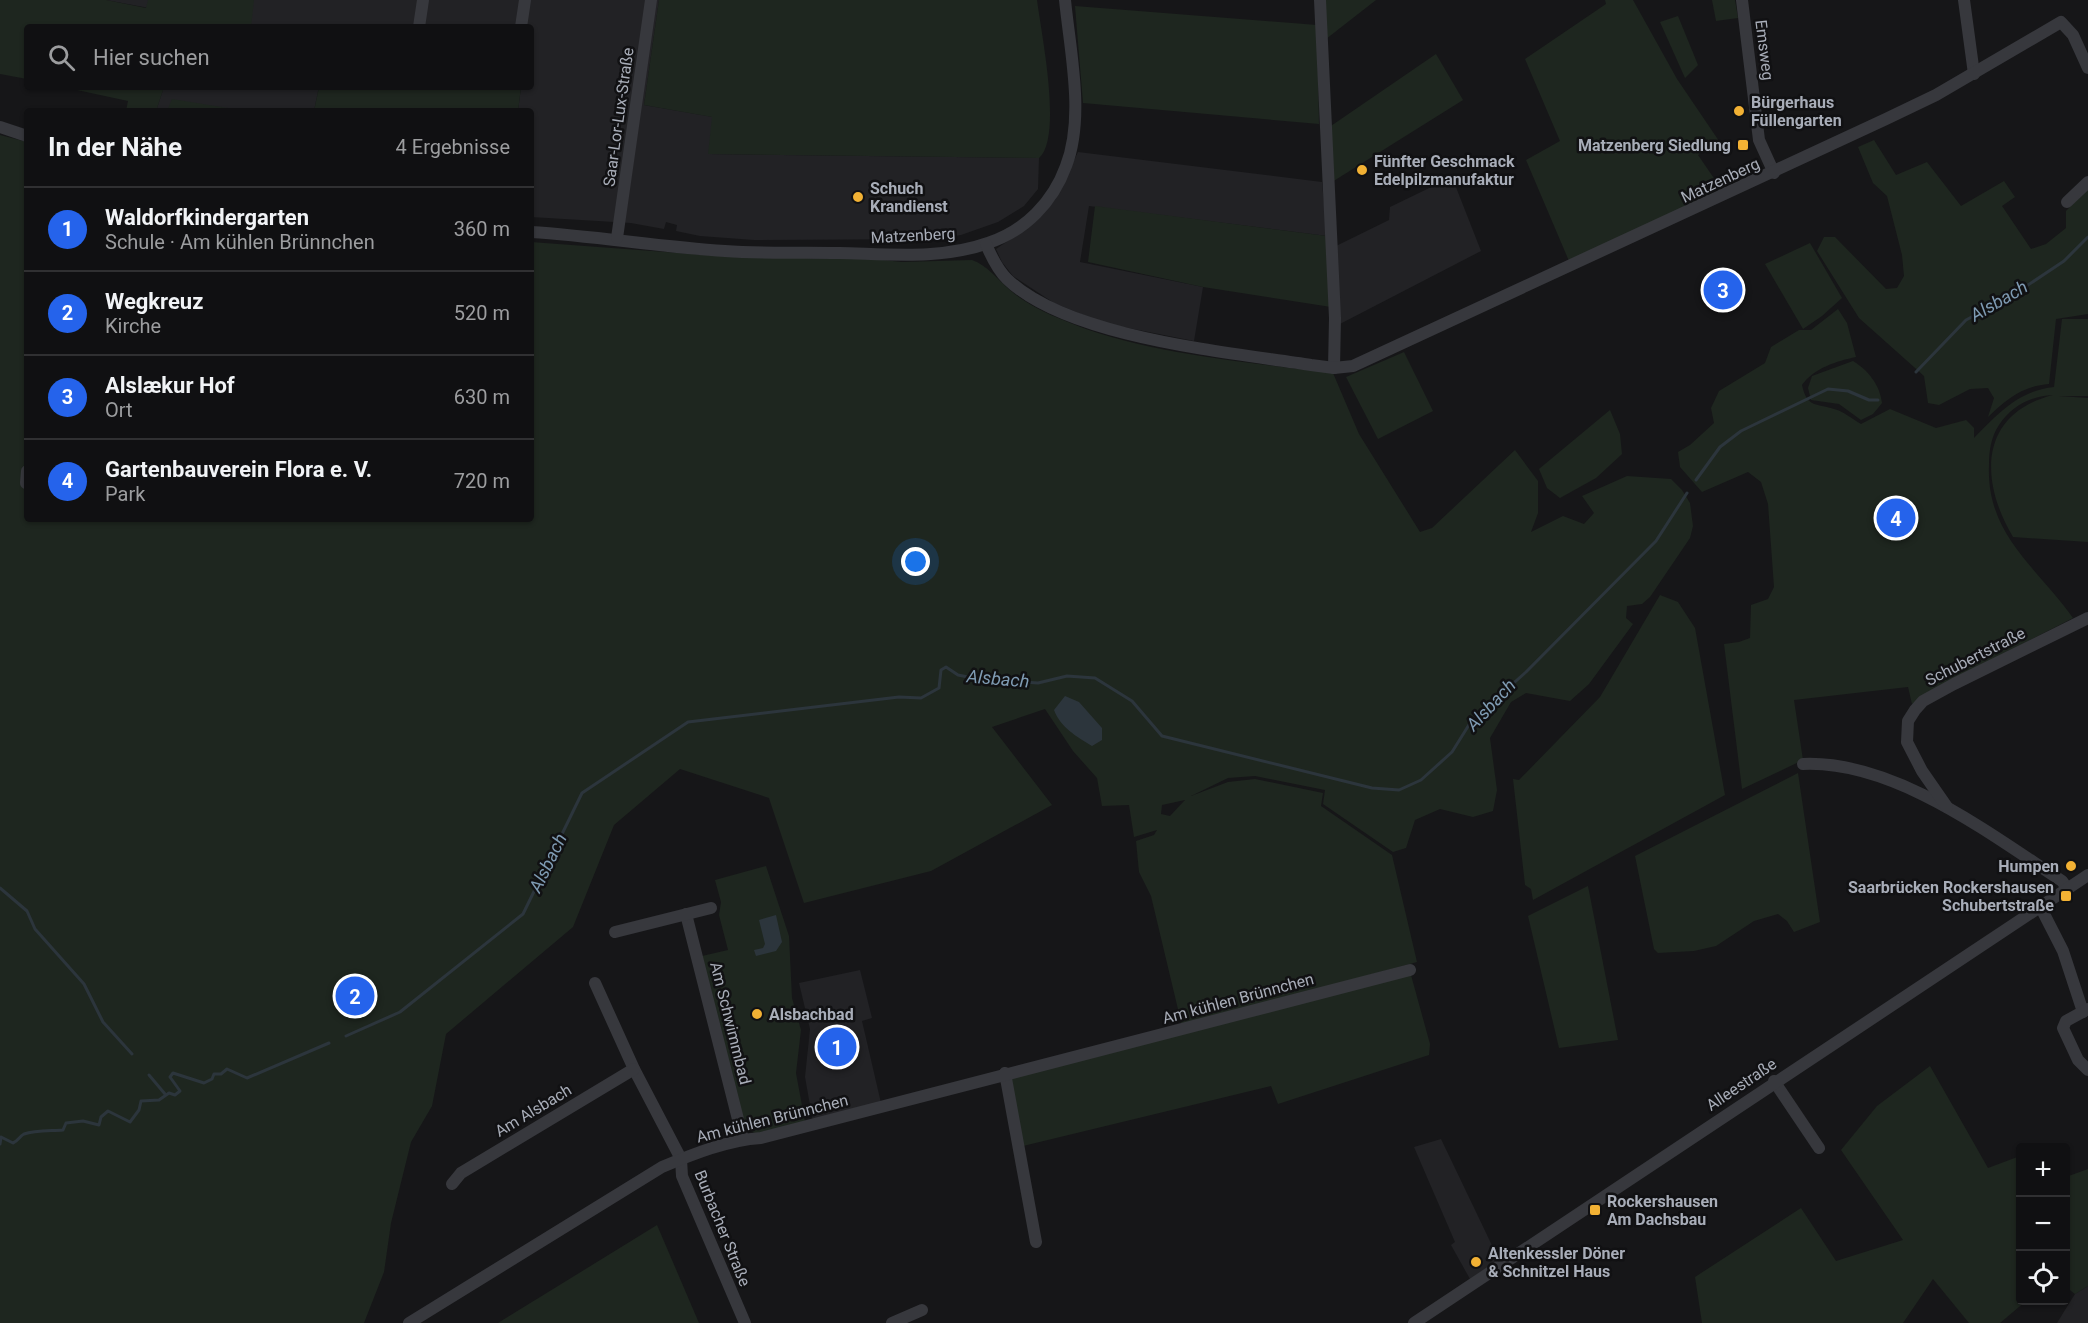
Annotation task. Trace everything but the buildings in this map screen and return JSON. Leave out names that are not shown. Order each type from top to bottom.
[{"type":"street","points":[[419,24],[423,0]]},
{"type":"street","points":[[521,24],[525,0]]},
{"type":"street","name":"Saar-Lor-Lux-Straße","points":[[617,238],[651,0]]},
{"type":"street","points":[[986,244],[1015,230],[1040,210],[1055,190],[1070,154],[1076,118],[1065,0]]},
{"type":"street","points":[[1320,0],[1335,318],[1334,368]]},
{"type":"street","name":"Emsweg","points":[[1742,0],[1759,140],[1774,172]]},
{"type":"street","points":[[1964,0],[1974,74]]},
{"type":"street","name":"Matzenberg","points":[[534,232],[617,238],[728,251],[887,254],[950,252],[986,244],[1008,280],[1036,299],[1080,319],[1116,331],[1334,368],[1353,366],[1896,114],[1974,74],[2061,22],[2073,35],[2088,68]]},
{"type":"street","points":[[0,127],[24,135]]},
{"type":"street","points":[[2067,202],[2088,182]]},
{"type":"street","name":"Schubertstraße","points":[[1947,807],[1922,771],[1907,742],[1908,721],[1915,710],[1923,701],[1954,684],[2088,618]]},
{"type":"street","name":"Schubertstraße","points":[[1803,764],[1824,764],[1849,769],[1887,781],[1947,807],[2062,881],[2067,888]]},
{"type":"street","name":"Alleestraße","points":[[1414,1323],[2088,875]]},
{"type":"street","points":[[2040,906],[2063,951],[2086,1010],[2066,1021],[2063,1028],[2078,1060],[2088,1070]]},
{"type":"street","points":[[615,932],[711,909]]},
{"type":"street","name":"Am Schwimmbad","points":[[686,914],[743,1139]]},
{"type":"street","name":"Am kühlen Brünnchen","points":[[409,1323],[652,1173],[681,1159],[743,1139],[761,1138],[1410,970]]},
{"type":"street","name":"Burbacher Straße","points":[[595,983],[634,1069],[681,1159],[682,1176],[745,1323]]},
{"type":"street","name":"Am Alsbach","points":[[452,1184],[461,1173],[634,1069]]},
{"type":"street","points":[[1005,1074],[1036,1242]]},
{"type":"street","points":[[1774,1082],[1819,1148]]},
{"type":"street","points":[[892,1323],[922,1310]]},
{"type":"shaded area","points":[[0,0],[106,0],[146,8],[148,0],[254,0],[251,24],[24,24],[24,78],[0,74]]},
{"type":"shaded area","points":[[106,0],[659,0],[644,105],[713,117],[709,154],[1039,158],[1038,189],[1024,206],[998,222],[961,235],[933,239],[754,240],[700,236],[676,231],[677,225],[666,222],[664,229],[631,223],[534,217],[534,108],[518,108],[521,90],[534,90],[534,24],[235,24]]},
{"type":"shaded area","points":[[659,0],[1037,0],[1049,83],[1049,129],[1046,146],[1039,158],[708,154],[712,117],[644,105]]},
{"type":"shaded area","points":[[1324,0],[1376,0],[1326,39]]},
{"type":"shaded area","points":[[1605,0],[1633,0],[1677,79],[1719,141],[1698,155],[1722,190],[1569,261],[1526,160],[1560,141],[1525,59],[1606,4]]},
{"type":"shaded area","points":[[1712,0],[1735,0],[1738,18],[1716,21]]},
{"type":"shaded area","points":[[1075,6],[1317,25],[1319,124],[1083,103]]},
{"type":"shaded area","points":[[1678,16],[1698,65],[1685,78],[1660,22]]},
{"type":"shaded area","points":[[1436,54],[1463,100],[1332,182],[1328,128]]},
{"type":"shaded area","points":[[77,90],[163,90],[157,108],[127,108],[128,101]]},
{"type":"shaded area","points":[[163,90],[318,90],[315,108],[157,108]]},
{"type":"shaded area","points":[[318,90],[521,90],[518,108],[315,108]]},
{"type":"shaded area","points":[[172,99],[228,108],[168,108]]},
{"type":"shaded area","points":[[0,135],[24,141],[24,522],[534,522],[534,242],[733,257],[873,259],[902,262],[972,260],[988,269],[1029,304],[1094,332],[1160,349],[1333,373],[1359,434],[1420,532],[1432,528],[1515,450],[1538,481],[1538,513],[1531,532],[1563,516],[1584,524],[1594,513],[1582,496],[1627,476],[1671,479],[1682,490],[1690,503],[1693,526],[1690,538],[1650,597],[1642,604],[1627,606],[1626,618],[1633,624],[1589,684],[1570,701],[1526,693],[1511,702],[1490,738],[1497,790],[1493,811],[1473,817],[1440,809],[1415,820],[1406,848],[1393,852],[1323,804],[1325,790],[1255,776],[1228,778],[1191,796],[1228,782],[1255,779],[1323,793],[1321,806],[1392,855],[1417,962],[1182,1026],[1151,896],[1139,872],[1136,841],[1154,835],[1157,830],[1134,837],[1129,805],[1102,806],[1097,778],[1073,751],[1045,709],[992,727],[1052,805],[931,871],[804,903],[769,798],[680,769],[614,825],[573,927],[446,1034],[432,1106],[411,1142],[391,1223],[384,1272],[364,1323],[0,1323]],"holes":[[[1185,800],[1170,816],[1161,814],[1162,805]]]},
{"type":"shaded area","points":[[1874,140],[1896,175],[1927,162],[1961,206],[2004,181],[2015,197],[2002,206],[2031,249],[2046,244],[2066,228],[2066,211],[2088,189],[2088,314],[2056,319],[2049,384],[2031,387],[2016,394],[1988,417],[1994,398],[1988,388],[1970,389],[1939,405],[1928,403],[1924,376],[1859,318],[1817,251],[1824,237],[1835,237],[1886,289],[1897,288],[1904,276],[1902,255],[1887,196],[1873,183],[1858,147]]},
{"type":"shaded area","points":[[1078,152],[1322,182],[1327,236],[1089,206],[1080,262],[1203,287],[1194,341],[1103,323],[1054,303],[1013,276],[1002,262],[996,249],[1024,230],[1055,200]]},
{"type":"shaded area","points":[[1452,177],[1481,251],[1338,325],[1334,247],[1389,220],[1390,207]]},
{"type":"shaded area","points":[[1095,206],[1327,236],[1331,307],[1203,287],[1088,262]]},
{"type":"shaded area","points":[[1810,243],[1842,298],[1803,329],[1765,264]]},
{"type":"shaded area","points":[[1838,309],[1847,323],[1856,357],[1826,366],[1807,379],[1802,385],[1810,401],[1841,411],[1861,424],[1890,409],[1936,428],[1966,420],[1974,428],[1974,438],[2019,398],[2041,389],[2054,387],[2062,319],[2088,319],[2088,396],[2058,396],[2088,398],[2088,542],[2013,537],[1994,493],[1991,472],[1992,452],[1999,433],[2011,417],[2029,404],[2053,395],[2029,400],[2009,413],[1994,434],[1989,460],[1990,490],[2005,531],[2016,549],[2073,618],[1938,687],[1912,704],[1908,687],[1794,700],[1803,760],[1742,789],[1724,644],[1750,638],[1751,605],[1768,599],[1774,587],[1768,504],[1761,482],[1748,472],[1702,492],[1680,467],[1678,452],[1690,445],[1714,423],[1711,408],[1719,391],[1765,363],[1771,347],[1799,330],[1811,330]]},
{"type":"shaded area","points":[[1404,352],[1433,411],[1378,439],[1346,377]]},
{"type":"shaded area","points":[[1853,361],[1872,379],[1879,390],[1882,403],[1873,414],[1861,420],[1839,404],[1811,400],[1808,388],[1812,376]]},
{"type":"shaded area","points":[[1610,410],[1620,434],[1622,454],[1596,478],[1560,498],[1547,488],[1539,469]]},
{"type":"shaded area","points":[[1660,595],[1678,602],[1695,628],[1725,795],[1533,900],[1531,889],[1525,885],[1513,779],[1519,780],[1600,697]]},
{"type":"shaded area","points":[[1065,696],[1079,702],[1102,728],[1102,740],[1092,746],[1060,722],[1054,710]]},
{"type":"shaded area","points":[[1798,773],[1820,922],[1794,932],[1787,921],[1778,914],[1754,921],[1716,946],[1694,951],[1658,953],[1654,949],[1635,856]]},
{"type":"shaded area","name":"Alsbachbad","points":[[766,866],[789,936],[792,998],[801,1030],[796,1073],[805,1122],[760,1135],[745,1129],[702,956],[728,950],[719,915],[721,902],[715,880]]},
{"type":"shaded area","points":[[1588,886],[1618,1040],[1559,1048],[1528,916]]},
{"type":"shaded area","points":[[776,915],[782,942],[776,951],[756,956],[754,950],[763,948],[765,944],[759,920]]},
{"type":"shaded area","points":[[860,970],[872,1018],[862,1021],[881,1103],[813,1122],[805,1077],[810,1029],[799,983]]},
{"type":"shaded area","points":[[1411,975],[1430,1044],[1429,1055],[1278,1104],[1271,1086],[1023,1146],[1011,1078]]},
{"type":"shaded area","points":[[1930,1066],[1988,1168],[2016,1158],[2016,1305],[2021,1305],[2000,1323],[1969,1323],[1933,1279],[1903,1323],[1702,1323],[1695,1277],[1801,1208],[1836,1261],[1903,1240],[1841,1150],[1877,1106]]},
{"type":"shaded area","points":[[1441,1139],[1499,1260],[1470,1279],[1451,1245],[1455,1242],[1414,1147]]},
{"type":"shaded area","points":[[2088,1169],[2088,1286],[2075,1294],[2070,1290],[2070,1176]]},
{"type":"shaded area","points":[[657,1225],[699,1323],[498,1323]]},
{"type":"shaded area","points":[[2088,1286],[2088,1323],[2057,1323],[2070,1305],[2075,1294]]},
{"type":"waterway","name":"Alsbach","points":[[1916,372],[1966,320],[2016,293],[2064,261],[2088,237]]},
{"type":"waterway","name":"Alsbach","points":[[1696,480],[1720,447],[1741,431],[1828,389],[1848,391],[1869,400],[1878,400]]},
{"type":"waterway","name":"Alsbach","points":[[346,1036],[400,1012],[523,914],[582,793],[688,722],[899,697],[921,698],[939,688],[941,670],[946,667],[958,675],[978,679],[1038,683],[1067,676],[1095,678],[1132,701],[1162,736],[1372,788],[1399,790],[1421,780],[1452,752],[1472,720],[1526,672],[1656,541],[1687,493]]},
{"type":"waterway","points":[[0,888],[27,911],[35,929],[84,984],[103,1022],[132,1054]]},
{"type":"waterway","name":"Alsbach","points":[[0,1144],[1,1137],[13,1143],[28,1133],[63,1130],[66,1123],[83,1121],[99,1125],[101,1117],[108,1111],[130,1122],[139,1110],[141,1101],[159,1100],[169,1093],[175,1095],[180,1091],[170,1077],[173,1073],[204,1083],[212,1079],[214,1074],[221,1074],[227,1069],[247,1078],[329,1043]]},
{"type":"waterway","points":[[149,1075],[165,1094]]},
{"type":"place","name":"Bürgerhaus Füllengarten","points":[[1739,111]]},
{"type":"place","name":"Matzenberg Siedlung","points":[[1743,145]]},
{"type":"place","name":"Fünfter Geschmack Edelpilzmanufaktur","points":[[1362,170]]},
{"type":"place","name":"Schuch Krandienst","points":[[858,197]]},
{"type":"place","name":"Alslækur Hof","points":[[1723,290]]},
{"type":"place","name":"Gartenbauverein Flora e. V.","points":[[1896,518]]},
{"type":"place","name":"Humpen","points":[[2071,866]]},
{"type":"place","name":"Saarbrücken Rockershausen Schubertstraße","points":[[2066,896]]},
{"type":"place","name":"Wegkreuz","points":[[355,996]]},
{"type":"place","name":"Alsbachbad","points":[[757,1014]]},
{"type":"place","name":"Waldorfkindergarten","points":[[837,1047]]},
{"type":"place","name":"Rockershausen Am Dachsbau","points":[[1595,1210]]},
{"type":"place","name":"Altenkessler Döner & Schnitzel Haus","points":[[1476,1262]]}]
